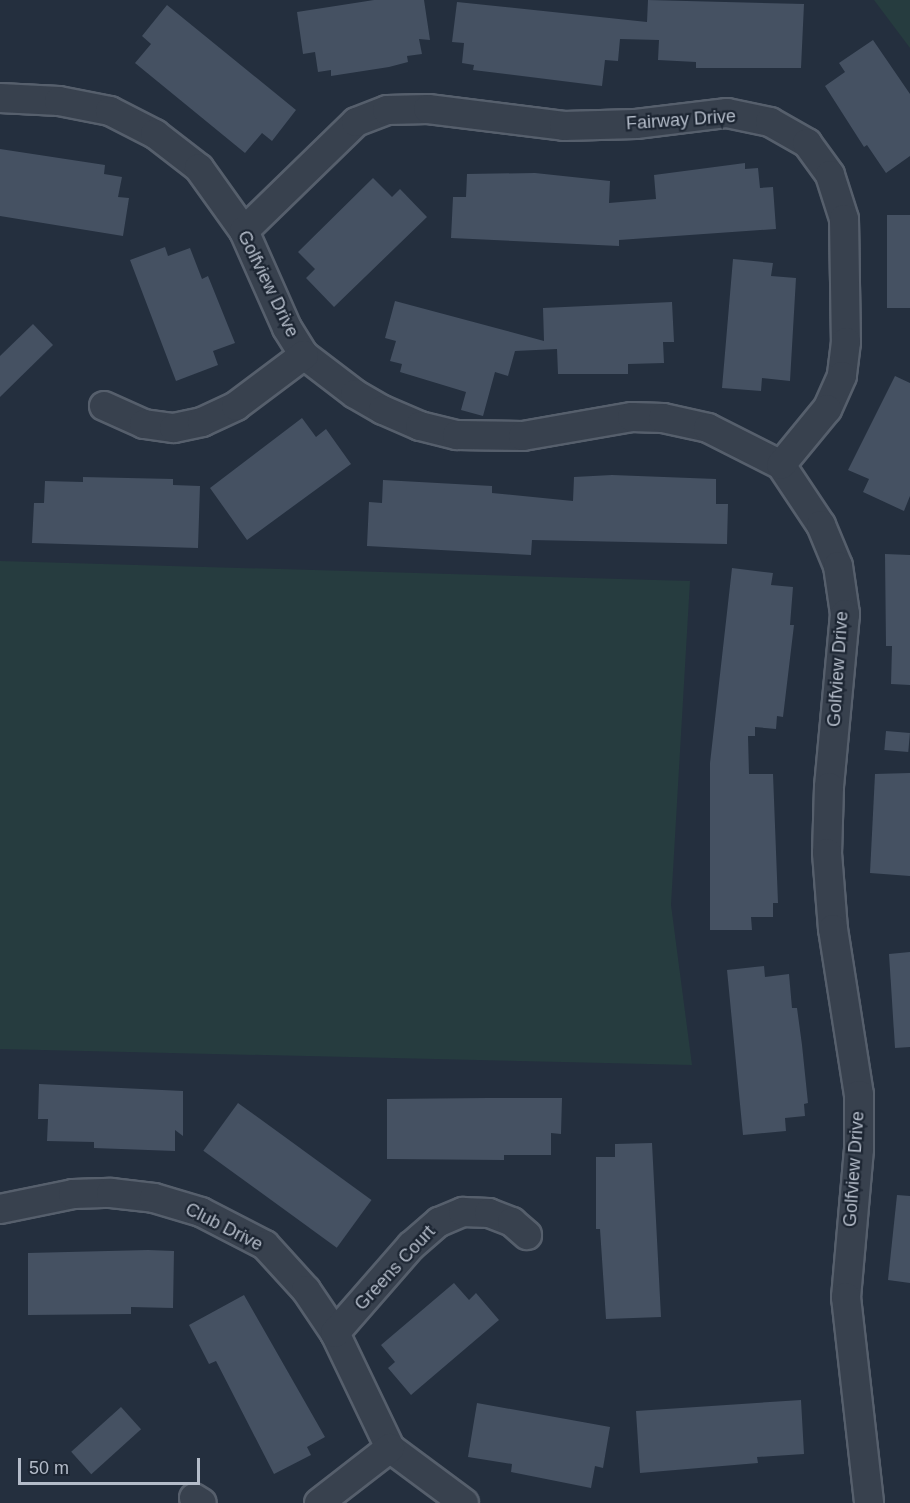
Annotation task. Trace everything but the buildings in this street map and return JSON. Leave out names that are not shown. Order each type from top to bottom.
[{"type":"street","name":"Golfview Drive","points":[[0,98],[59,101],[110,111],[155,134],[199,168],[244,231],[287,328],[304,355],[355,394],[383,410],[420,426],[457,435],[523,436],[613,419],[663,418],[708,428],[781,465],[827,537],[838,566],[845,614],[829,787],[827,853],[833,928],[860,1095],[859,1149],[846,1297],[868,1503]]},
{"type":"street","name":"Fairway Drive","points":[[244,231],[356,122],[387,110],[428,110],[564,126],[636,124],[727,113],[771,122],[807,143],[830,175],[844,219],[846,342],[842,376],[827,409],[781,465]]},
{"type":"street","points":[[104,406],[144,424],[174,428],[202,422],[236,406],[304,355]]},
{"type":"street","name":"Club Drive","points":[[0,1209],[73,1194],[111,1192],[154,1198],[201,1212],[264,1245],[306,1290],[335,1333],[390,1448],[464,1503]]},
{"type":"street","name":"Greens Court","points":[[335,1333],[411,1246],[439,1222],[463,1212],[489,1213],[512,1222],[527,1235]]},
{"type":"street","points":[[319,1503],[390,1448]]},
{"type":"green space","points":[[874,0],[910,0],[910,48]]},
{"type":"green space","points":[[0,561],[690,581],[671,905],[692,1065],[0,1049]]}]
